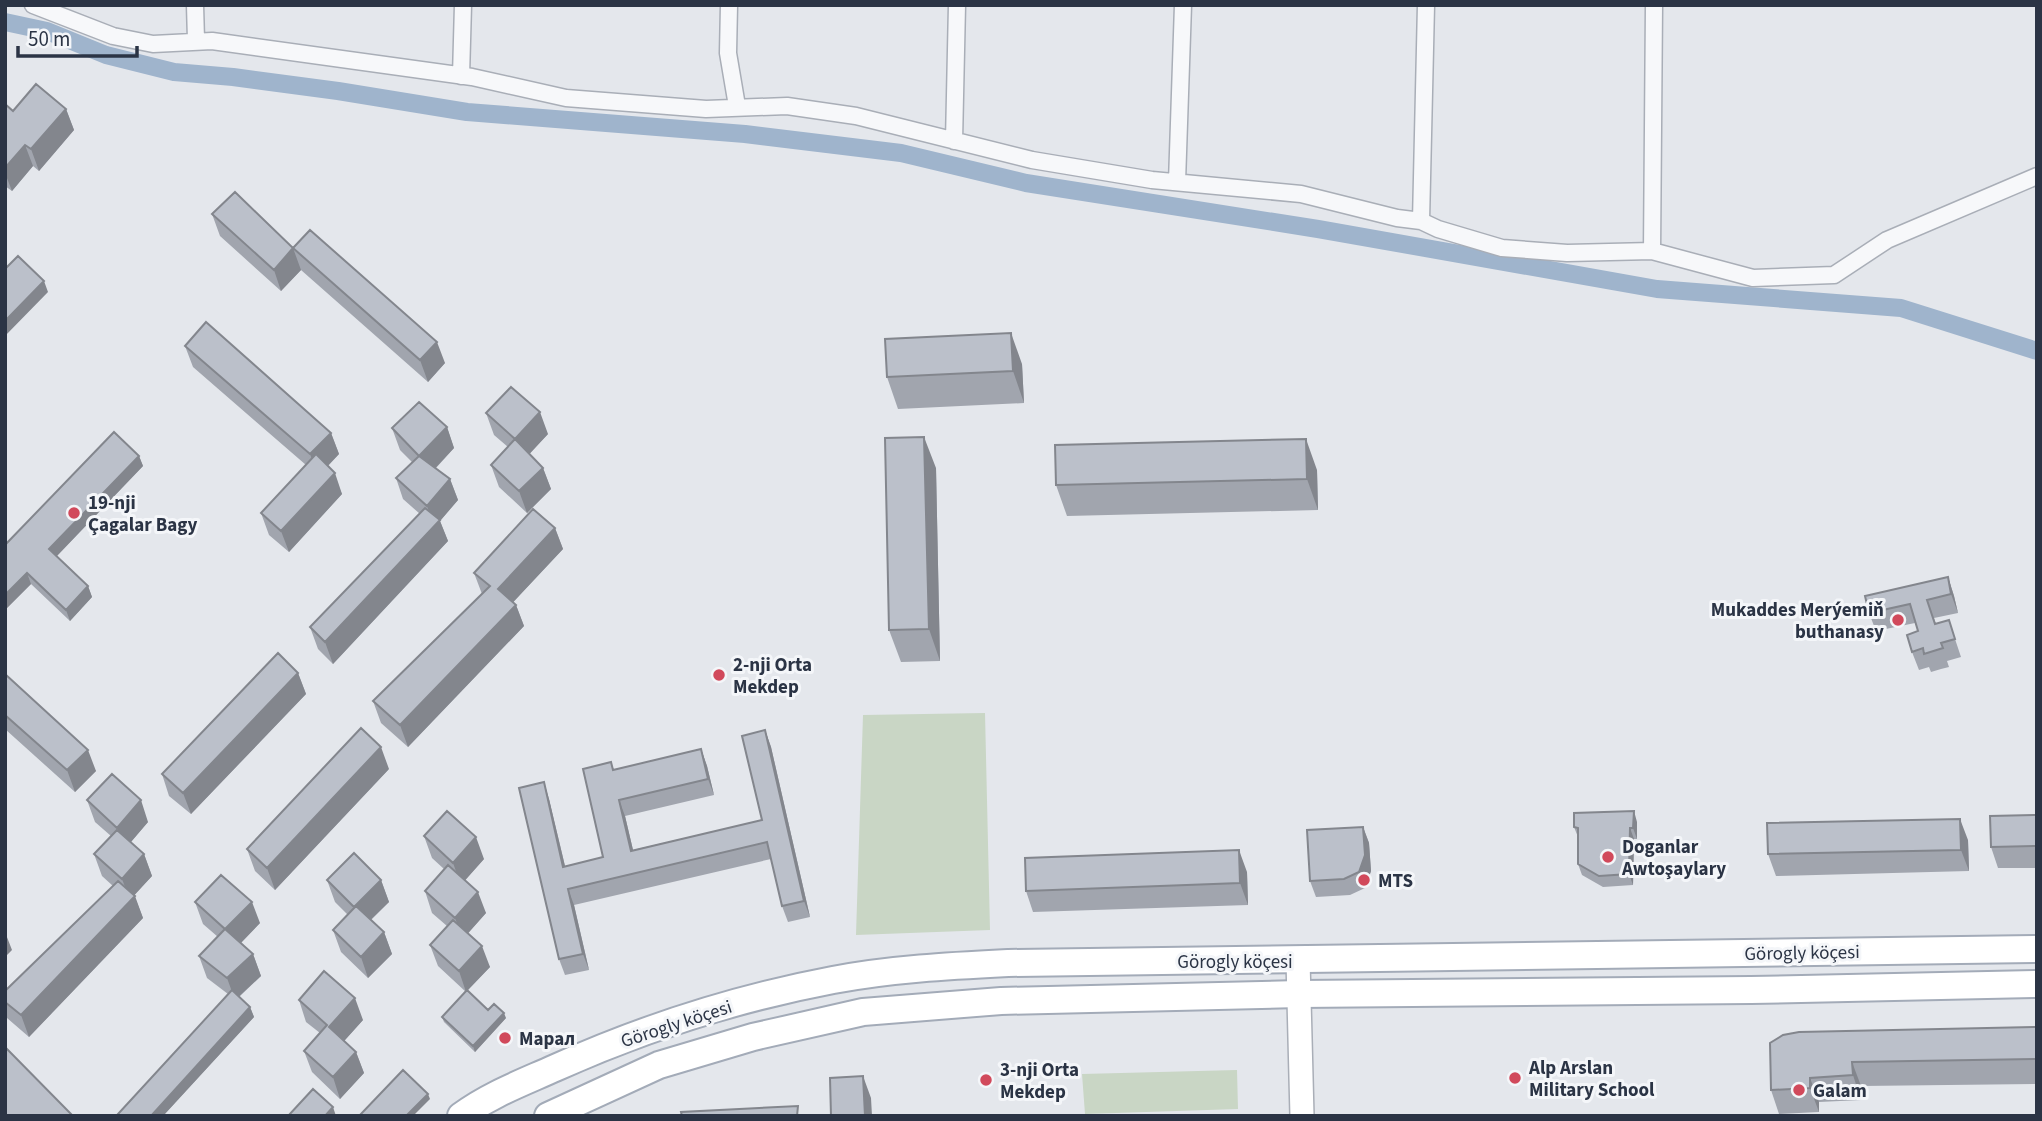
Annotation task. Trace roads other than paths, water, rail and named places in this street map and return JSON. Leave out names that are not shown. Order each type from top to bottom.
[{"type":"main road","name":"Görogly köçesi","points":[[461,1116],[510,1088],[580,1057],[701,1011],[834,980],[931,967],[1008,963],[2037,949]]},
{"type":"main road","name":"Görogly köçesi","points":[[548,1116],[659,1065],[753,1037],[863,1012],[1001,1001],[1299,994],[1751,990],[2037,984]]},
{"type":"street","points":[[33,5],[113,36],[153,44],[178,44],[196,40],[461,76],[566,98],[706,109],[787,106],[856,116],[1032,160],[1152,180],[1301,194],[1397,218],[1421,221],[1438,229],[1502,248],[1567,253],[1653,251],[1753,278],[1834,275],[1887,240],[2037,176]]},
{"type":"street","points":[[195,5],[196,40]]},
{"type":"street","points":[[461,76],[463,5]]},
{"type":"street","points":[[729,5],[728,53],[737,106]]},
{"type":"street","points":[[954,141],[957,5]]},
{"type":"street","points":[[1177,182],[1183,5]]},
{"type":"street","points":[[1421,221],[1426,5]]},
{"type":"street","points":[[1653,251],[1654,5]]},
{"type":"street","points":[[1298,960],[1302,1116]]},
{"type":"waterway","points":[[5,22],[47,31],[106,55],[174,72],[338,91],[467,112],[745,134],[901,153],[1026,183],[1318,229],[1657,289],[1901,308],[2037,351]]},
{"type":"place","name":"19-nji Çagalar Bagy","points":[[74,513]]},
{"type":"place","name":"Mukaddes Merýemiň buthanasy","points":[[1898,620]]},
{"type":"place","name":"2-nji Orta Mekdep","points":[[719,675]]},
{"type":"place","name":"Doganlar Awtoşaylary","points":[[1608,857]]},
{"type":"place","name":"MTS","points":[[1364,880]]},
{"type":"place","name":"Марал","points":[[505,1038]]},
{"type":"place","name":"Alp Arslan Military School","points":[[1515,1078]]},
{"type":"place","name":"3-nji Orta Mekdep","points":[[986,1080]]},
{"type":"place","name":"Galam","points":[[1799,1090]]}]
